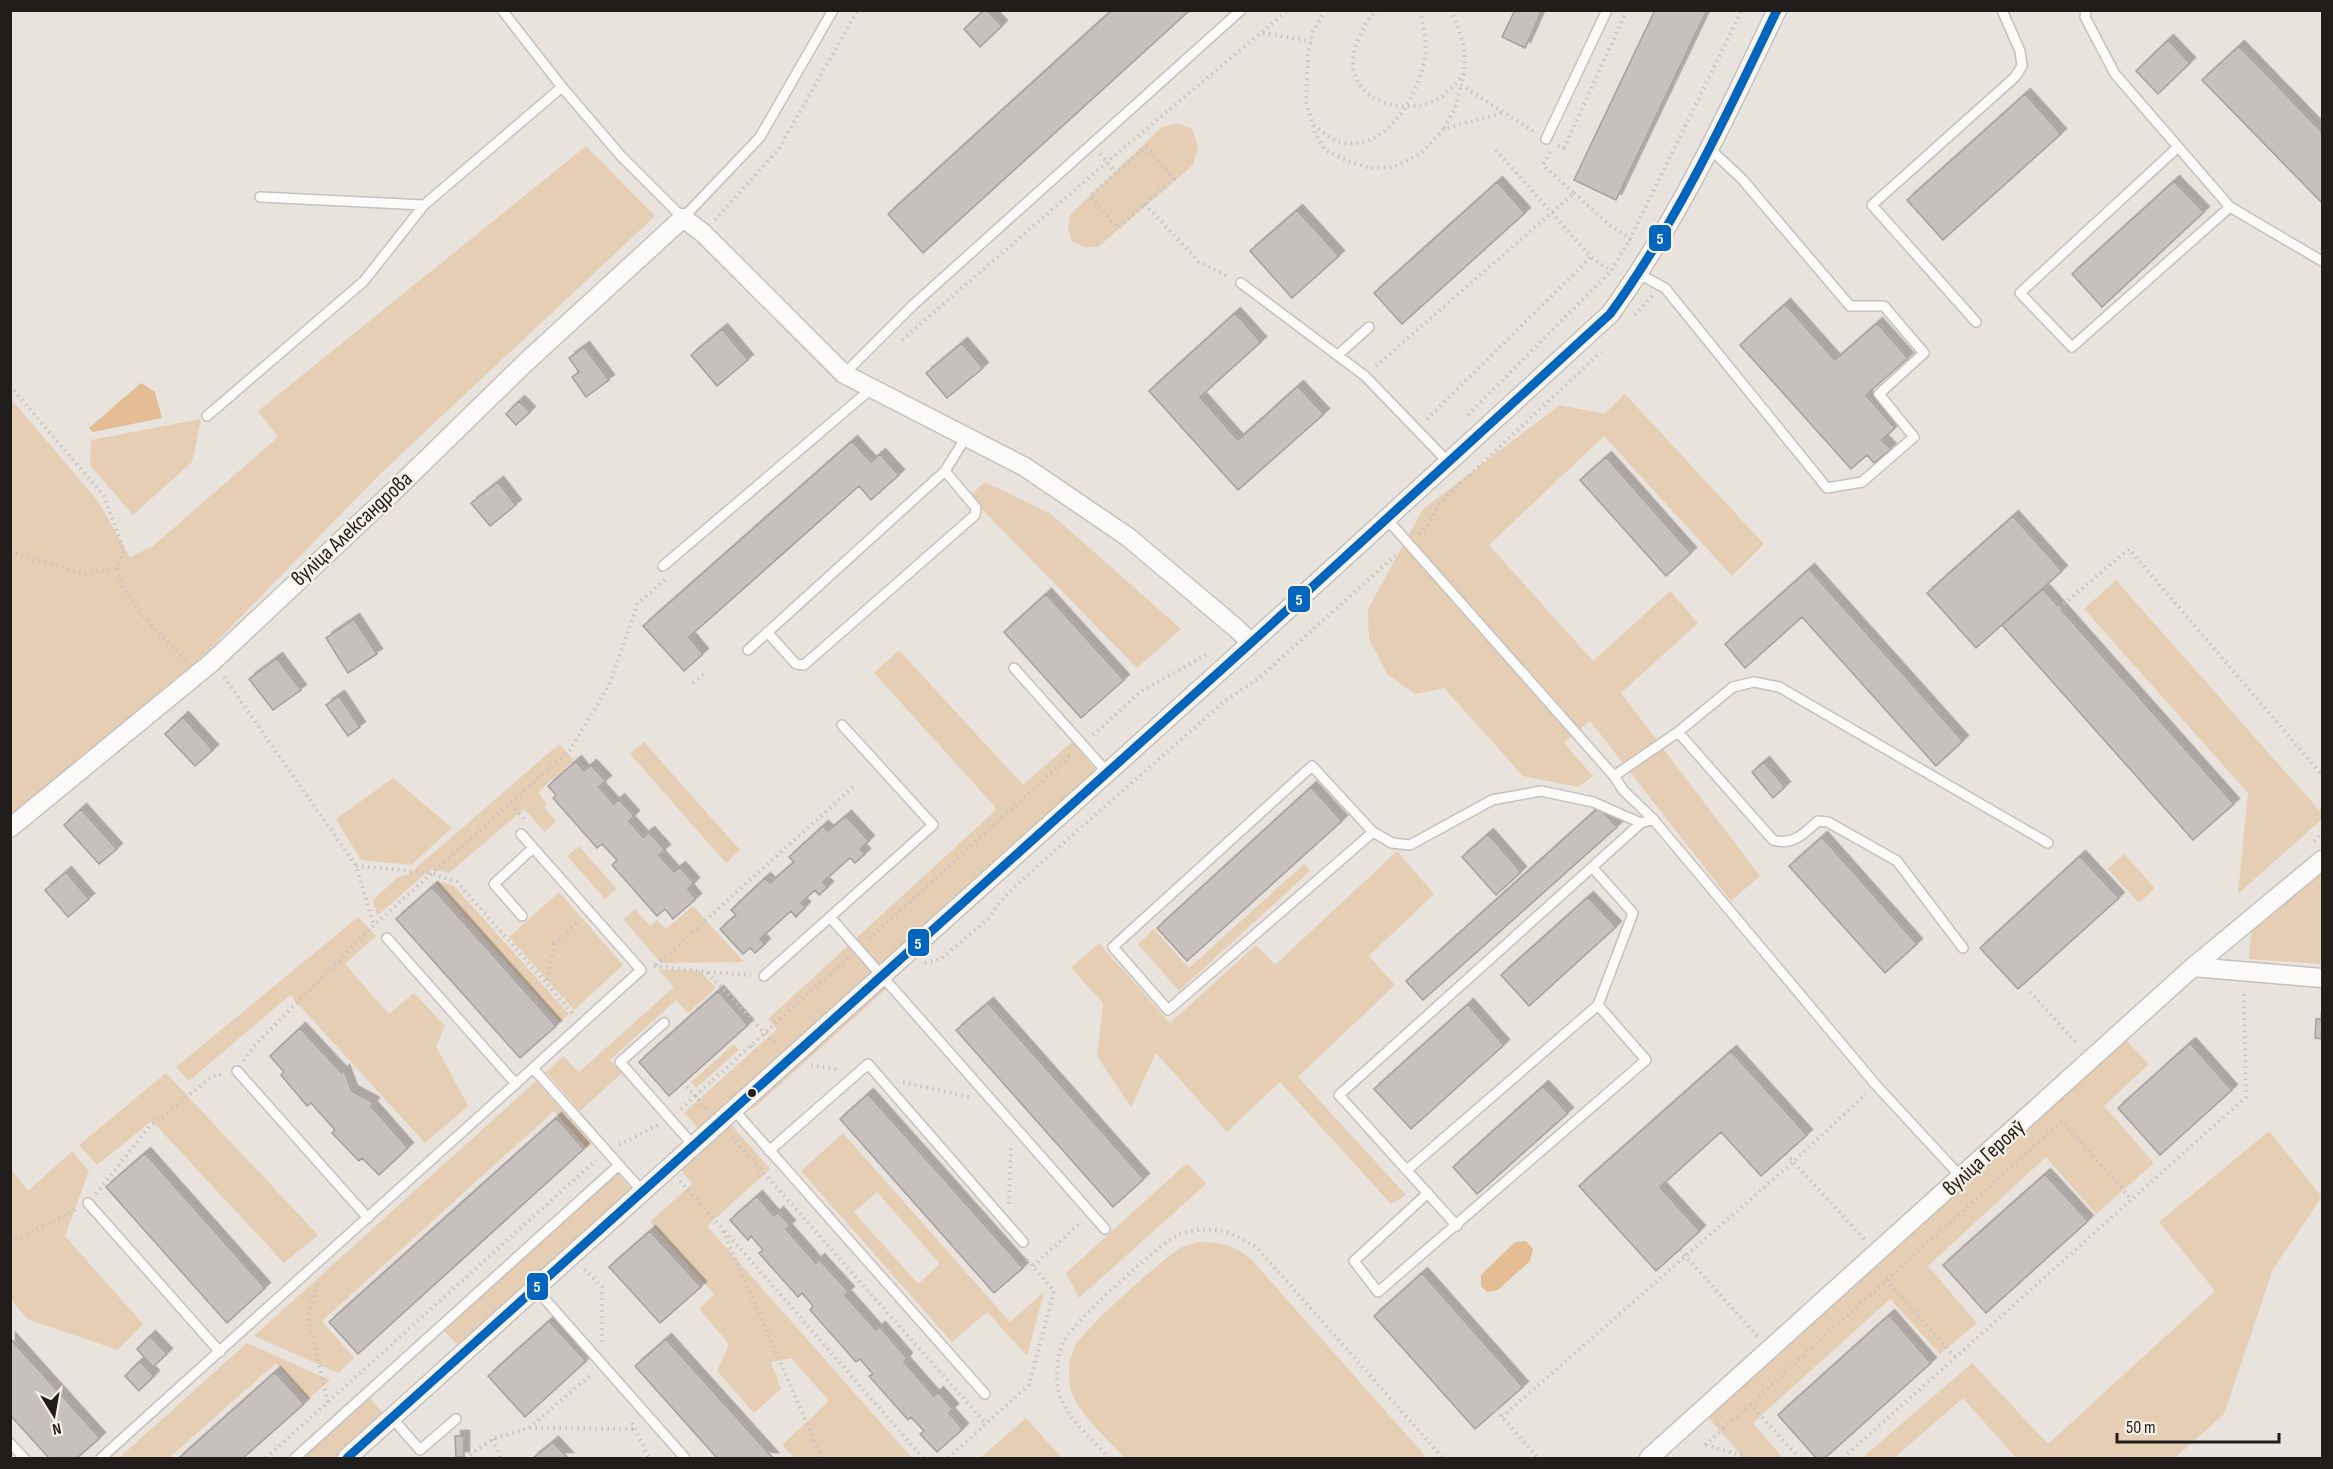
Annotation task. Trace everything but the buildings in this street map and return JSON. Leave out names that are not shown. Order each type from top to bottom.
[{"type":"street","points":[[347,1458],[1106,771],[1251,643],[1610,314],[1639,274],[1710,149],[1777,10]]},
{"type":"street","points":[[683,218],[703,233],[844,374],[1025,467],[1128,537],[1251,643]]},
{"type":"street","name":"вуліца Александрова","points":[[10,828],[205,669],[398,488],[524,364],[683,218]]},
{"type":"street","name":"вуліца Герояў","points":[[1649,1458],[2193,968],[2322,860]]},
{"type":"street","points":[[2193,968],[2322,978]]},
{"type":"lane","points":[[501,10],[621,156],[683,218],[760,137],[833,10]]},
{"type":"lane","points":[[844,374],[913,305],[1241,10]]},
{"type":"lane","points":[[1546,139],[1607,10]]},
{"type":"lane","points":[[1976,322],[1872,205],[2015,77],[2022,66],[2020,51],[2002,10]]},
{"type":"lane","points":[[2086,10],[2085,17],[2115,74],[2230,207],[2322,261]]},
{"type":"lane","points":[[207,416],[364,281],[424,205],[562,87]]},
{"type":"lane","points":[[2178,147],[2020,294],[2072,347],[2230,207]]},
{"type":"lane","points":[[1639,274],[1665,288],[1827,488],[1862,482],[1914,437],[1879,394],[1924,353],[1884,306],[1850,306],[1742,179],[1710,149]]},
{"type":"lane","points":[[260,197],[424,205]]},
{"type":"lane","points":[[1241,283],[1365,376],[1447,461]]},
{"type":"lane","points":[[1338,355],[1369,327]]},
{"type":"lane","points":[[663,566],[871,389]]},
{"type":"lane","points":[[748,650],[945,471],[966,437]]},
{"type":"lane","points":[[767,633],[796,664],[804,665],[975,515],[976,508],[945,471]]},
{"type":"lane","points":[[1386,518],[1614,776],[1623,790],[1653,819],[1876,1085],[1962,1178]]},
{"type":"lane","points":[[1014,668],[1106,771]]},
{"type":"lane","points":[[1614,776],[1678,732],[1733,687],[1754,682],[1779,687],[2048,843]]},
{"type":"lane","points":[[764,976],[933,825],[842,725]]},
{"type":"lane","points":[[1678,732],[1773,840],[1782,843],[1792,842],[1818,821],[1828,822],[1897,861],[1963,948]]},
{"type":"lane","points":[[1373,832],[1168,1010],[1113,947],[1312,766],[1373,832],[1392,843],[1410,845],[1492,800],[1541,791],[1593,802],[1641,823]]},
{"type":"lane","points":[[1457,1226],[1339,1095],[1641,823],[1653,819]]},
{"type":"lane","points":[[101,1458],[641,970],[521,834]]},
{"type":"lane","points":[[522,916],[494,884],[533,848]]},
{"type":"lane","points":[[1407,1170],[1598,1005],[1633,913],[1592,867]]},
{"type":"lane","points":[[830,917],[1105,1229]]},
{"type":"lane","points":[[387,938],[516,1084]]},
{"type":"lane","points":[[1428,1193],[1354,1261],[1378,1292],[1457,1226],[1646,1060],[1598,1005]]},
{"type":"lane","points":[[664,1023],[620,1062],[693,1145]]},
{"type":"lane","points":[[769,1151],[868,1064],[1023,1242]]},
{"type":"lane","points":[[533,1068],[642,1191]]},
{"type":"lane","points":[[237,1071],[368,1218]]},
{"type":"lane","points":[[733,1109],[985,1394]]},
{"type":"lane","points":[[295,1458],[619,1165]]},
{"type":"lane","points":[[88,1203],[220,1352]]},
{"type":"lane","points":[[535,1288],[685,1458]]},
{"type":"lane","points":[[392,1418],[420,1450],[456,1419]]},
{"type":"lane","points":[[10,1443],[24,1458]]},
{"type":"path","points":[[703,233],[778,150],[858,10]]},
{"type":"path","points":[[900,342],[1107,162],[1288,10]]},
{"type":"path","points":[[1325,10],[1312,32],[1306,101],[1312,123],[1325,150],[1368,168],[1394,167],[1420,154],[1444,129],[1455,109],[1464,74],[1465,52],[1461,32],[1450,10]]},
{"type":"path","points":[[1378,10],[1370,17],[1353,50],[1352,68],[1357,81],[1367,94],[1381,103],[1425,104],[1445,94],[1464,74]]},
{"type":"path","points":[[1312,123],[1330,138],[1345,143],[1362,143],[1376,137],[1390,126],[1408,105],[1422,72],[1426,54],[1420,10]]},
{"type":"path","points":[[1627,10],[1564,148],[1554,144],[1543,165],[1610,225],[1630,239]]},
{"type":"path","points":[[1467,415],[1611,272],[1630,239],[1742,10]]},
{"type":"path","points":[[1262,33],[1311,41]]},
{"type":"path","points":[[1461,85],[1546,139]]},
{"type":"path","points":[[1444,129],[1502,113]]},
{"type":"path","points":[[1146,147],[1174,179],[1118,228],[1090,196],[1116,173],[1146,147]]},
{"type":"path","points":[[1496,150],[1592,257],[1611,272]]},
{"type":"path","points":[[1107,162],[1116,173]]},
{"type":"path","points":[[1365,376],[1574,193]]},
{"type":"path","points":[[1145,204],[1199,262],[1241,283]]},
{"type":"path","points":[[1416,430],[1592,257]]},
{"type":"path","points":[[1635,316],[1660,285]]},
{"type":"path","points":[[922,964],[941,959],[972,933],[988,919],[1004,897],[1042,861],[1226,700],[1258,679],[1409,544],[1427,527],[1440,503],[1605,348]]},
{"type":"path","points":[[10,386],[104,496],[124,550],[117,568],[130,601],[205,669],[230,684],[356,866],[374,925],[387,938]]},
{"type":"path","points":[[2060,608],[2129,549],[2322,775]]},
{"type":"path","points":[[10,552],[85,574],[117,568]]},
{"type":"path","points":[[693,683],[705,673]]},
{"type":"path","points":[[10,1243],[88,1203],[150,1126],[213,1076],[237,1071],[253,1047],[374,925],[570,750]]},
{"type":"path","points":[[656,966],[853,787]]},
{"type":"path","points":[[970,846],[695,1096],[986,1424]]},
{"type":"path","points":[[356,866],[431,873],[457,882],[582,1024]]},
{"type":"path","points":[[547,984],[554,944],[590,912]]},
{"type":"path","points":[[641,970],[656,966],[764,976]]},
{"type":"path","points":[[1843,1458],[2246,1097],[2244,971]]},
{"type":"path","points":[[707,972],[765,1033]]},
{"type":"path","points":[[2030,992],[2082,1050]]},
{"type":"path","points":[[806,1064],[814,1057]]},
{"type":"path","points":[[1502,1417],[1793,1162],[1876,1085]]},
{"type":"path","points":[[1750,1458],[1705,1444],[2062,1121],[2132,1200]]},
{"type":"path","points":[[266,1458],[536,1216],[606,1150],[618,1146]]},
{"type":"path","points":[[1786,1154],[1877,1254]]},
{"type":"path","points":[[679,1179],[923,1458]]},
{"type":"path","points":[[948,1458],[1029,1385],[1054,1291],[1033,1266],[1091,1213]]},
{"type":"path","points":[[536,1216],[548,1229]]},
{"type":"path","points":[[722,1228],[822,1458]]},
{"type":"path","points":[[1109,1458],[1068,1413],[1059,1392],[1056,1369],[1063,1342],[1076,1324],[1176,1236],[1198,1230],[1218,1230],[1239,1236],[1258,1249],[1443,1458]]},
{"type":"path","points":[[1680,1250],[1769,1350]]},
{"type":"path","points":[[528,1428],[602,1365],[602,1287],[572,1255]]},
{"type":"path","points":[[324,1257],[308,1317],[328,1403]]},
{"type":"path","points":[[1886,1280],[1956,1358]]},
{"type":"path","points":[[1750,1404],[1799,1458]]},
{"type":"path","points":[[1496,1410],[1538,1458]]},
{"type":"path","points":[[630,1420],[649,1458]]},
{"type":"path","points":[[465,1458],[493,1439],[528,1428],[660,1430]]},
{"type":"path","points":[[493,1439],[500,1458]]},
{"type":"shaded area","points":[[1178,123],[1192,129],[1198,146],[1193,165],[1098,247],[1084,247],[1072,241],[1068,228],[1070,215],[1162,127]]},
{"type":"shaded area","points":[[586,146],[655,216],[380,474],[196,663],[11,815],[11,399],[97,500],[130,557],[153,546],[278,437],[258,411]]},
{"type":"shaded area","points":[[141,383],[155,392],[162,418],[93,432],[89,428]]},
{"type":"shaded area","points":[[1625,394],[1764,544],[1732,576],[1604,436],[1489,545],[1593,661],[1670,591],[1698,623],[1621,693],[1760,876],[1731,901],[1590,721],[1564,743],[1593,776],[1578,787],[1523,776],[1444,688],[1415,694],[1387,674],[1369,639],[1368,609],[1423,509],[1560,405],[1604,414]]},
{"type":"shaded area","points":[[201,419],[192,462],[133,515],[90,465],[91,440]]},
{"type":"shaded area","points":[[985,482],[1051,514],[1181,629],[1137,668],[969,496]]},
{"type":"shaded area","points":[[2116,580],[2319,810],[2322,807],[2322,819],[2238,894],[2248,793],[2084,609]]},
{"type":"shaded area","points":[[899,650],[1023,785],[1072,742],[1097,771],[700,1130],[684,1113],[777,1029],[768,1019],[997,809],[874,673]]},
{"type":"shaded area","points":[[644,742],[740,850],[726,863],[630,754]]},
{"type":"shaded area","points":[[559,744],[574,760],[538,792],[547,804],[544,807],[556,821],[545,832],[524,809],[449,873],[431,869],[377,916],[373,900],[398,877],[409,874]]},
{"type":"shaded area","points":[[393,778],[452,828],[411,865],[361,860],[336,819]]},
{"type":"shaded area","points":[[579,846],[617,889],[605,899],[567,856]]},
{"type":"shaded area","points":[[1397,851],[1434,894],[1369,956],[1395,985],[1298,1077],[1406,1195],[1391,1204],[1280,1082],[1227,1132],[1156,1053],[1131,1107],[1097,1056],[1103,1003],[1071,968],[1099,943],[1170,1023],[1256,945],[1275,965]]},
{"type":"shaded area","points":[[2124,854],[2155,888],[2139,903],[2108,869]]},
{"type":"shaded area","points":[[1304,864],[1310,871],[1179,991],[1138,944],[1154,929],[1189,968]]},
{"type":"shaded area","points":[[2322,869],[2322,964],[2249,959],[2251,931]]},
{"type":"shaded area","points":[[438,881],[454,886],[569,1014],[560,1022],[436,883]]},
{"type":"shaded area","points":[[559,892],[623,965],[574,1010],[564,999],[568,994],[563,998],[509,937]]},
{"type":"shaded area","points":[[693,906],[744,962],[661,963],[623,919],[635,909],[650,926],[657,920],[666,929]]},
{"type":"shaded area","points":[[358,917],[376,936],[345,964],[389,1014],[414,993],[445,1026],[436,1046],[468,1106],[425,1143],[290,995],[189,1081],[176,1067]]},
{"type":"shaded area","points":[[658,969],[700,971],[716,988],[688,1013],[676,1000],[610,1060],[622,1073],[580,1111],[546,1072],[563,1056],[579,1072],[674,987]]},
{"type":"shaded area","points":[[882,984],[886,989],[754,1108],[750,1103]]},
{"type":"shaded area","points":[[2126,1040],[2149,1064],[2104,1106],[2154,1163],[2096,1214],[2046,1157],[1928,1266],[1977,1323],[1940,1354],[1890,1299],[1753,1423],[1783,1458],[1744,1458],[1707,1416]]},
{"type":"shaded area","points":[[734,1044],[739,1050],[696,1088],[691,1082]]},
{"type":"shaded area","points":[[166,1073],[318,1235],[284,1263],[152,1121],[97,1165],[79,1145]]},
{"type":"shaded area","points":[[536,1081],[591,1144],[587,1148],[554,1111],[322,1321],[354,1358],[338,1373],[254,1336]]},
{"type":"shaded area","points":[[729,1122],[770,1169],[707,1226],[912,1458],[794,1458],[782,1445],[829,1401],[791,1358],[771,1362],[781,1389],[754,1413],[717,1371],[729,1344],[699,1309],[714,1294],[650,1222],[692,1184],[679,1167]]},
{"type":"shaded area","points":[[2269,1131],[2322,1197],[2273,1269],[2224,1414],[2175,1458],[2016,1458],[1963,1398],[1894,1458],[1862,1458],[1972,1363],[2048,1444],[2215,1291],[2159,1222]]},
{"type":"shaded area","points":[[843,1133],[1010,1322],[1044,1292],[1027,1356],[987,1312],[952,1342],[801,1171]],"holes":[[[877,1192],[940,1264],[918,1284],[854,1212]]]},
{"type":"shaded area","points":[[72,1151],[89,1171],[65,1236],[143,1324],[118,1350],[27,1319],[11,1299],[11,1169],[28,1191]]},
{"type":"shaded area","points":[[1187,1163],[1206,1184],[1079,1298],[1066,1273]]},
{"type":"shaded area","points":[[617,1173],[633,1191],[458,1345],[444,1331]]},
{"type":"shaded area","points":[[1526,1241],[1533,1249],[1530,1261],[1498,1290],[1487,1292],[1481,1286],[1481,1275],[1515,1242]]},
{"type":"shaded area","points":[[1199,1242],[1226,1245],[1250,1258],[1427,1458],[1125,1458],[1085,1415],[1073,1396],[1069,1377],[1073,1351],[1093,1325],[1143,1278],[1182,1247]]},
{"type":"shaded area","points":[[247,1343],[330,1380],[308,1399],[276,1363],[169,1458],[119,1458]]},
{"type":"shaded area","points":[[369,1397],[385,1415],[336,1458],[302,1458]]},
{"type":"shaded area","points":[[1026,1418],[1062,1458],[980,1458]]},
{"type":"transit line","name":"5","points":[[347,1458],[1251,643],[1610,314],[1635,279],[1680,204],[1777,10]]}]
